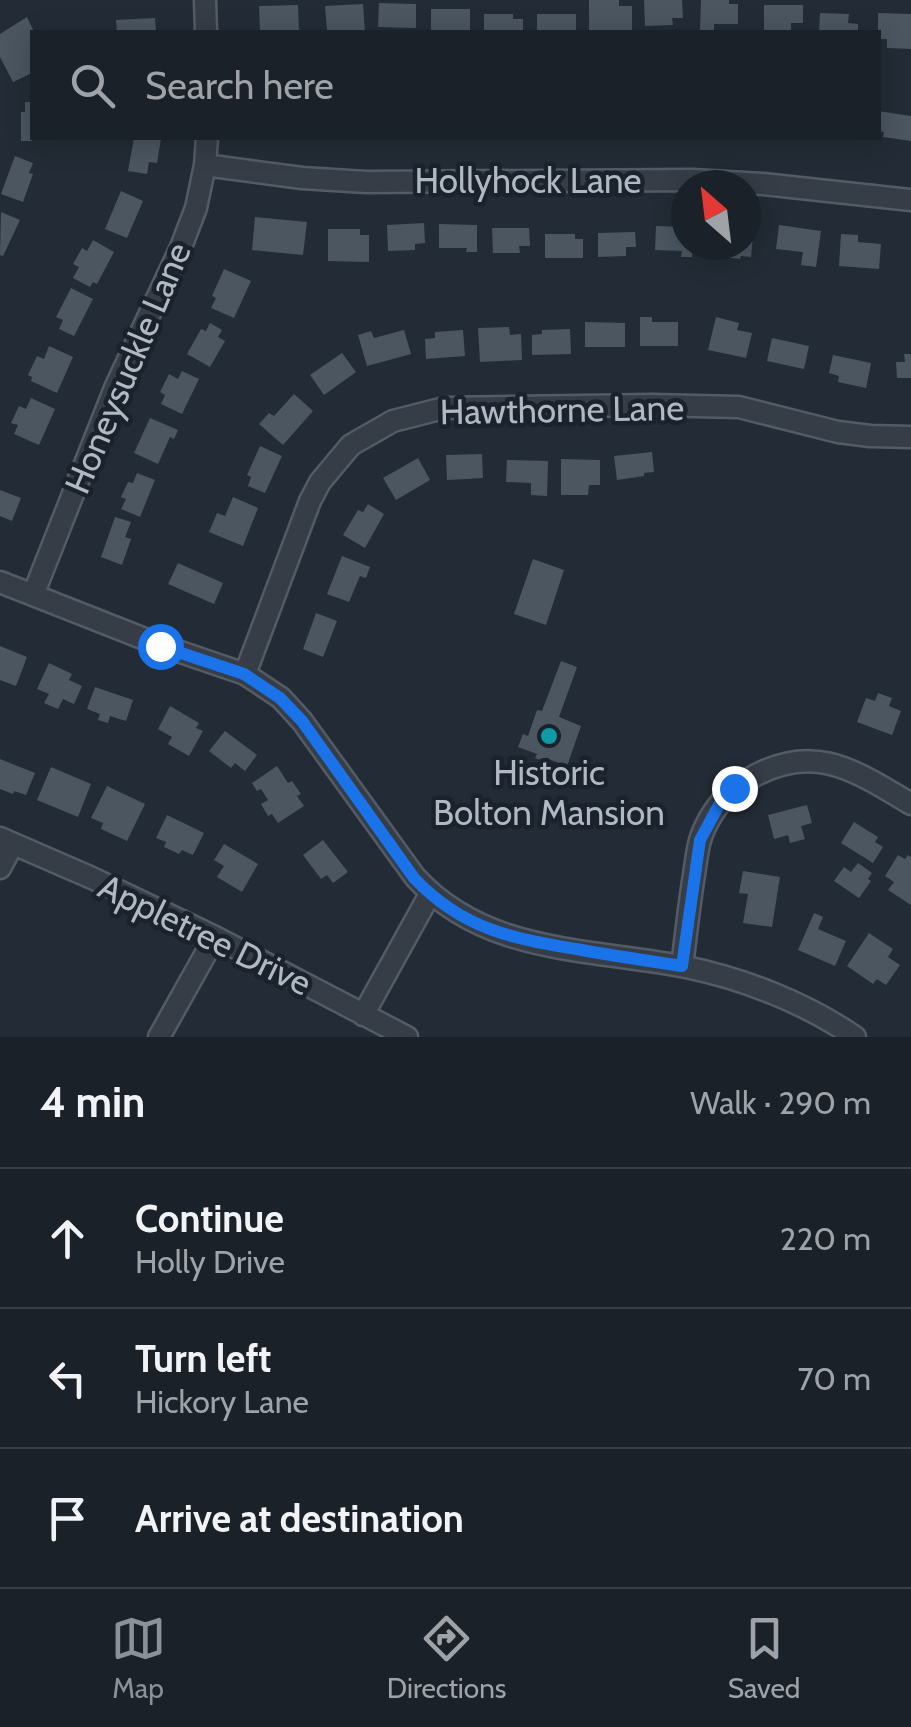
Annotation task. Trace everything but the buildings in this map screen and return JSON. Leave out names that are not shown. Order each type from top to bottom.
[{"type":"street","points":[[205,0],[206,30]]},
{"type":"street","name":"Honeysuckle Lane","points":[[32,595],[115,388],[196,208],[207,140]]},
{"type":"street","name":"Hollyhock Lane","points":[[205,166],[366,182],[693,180],[911,200]]},
{"type":"street","name":"Hawthorne Lane","points":[[244,674],[320,482],[351,445],[393,421],[444,408],[652,404],[738,407],[838,432],[911,437]]},
{"type":"street","points":[[0,582],[160,646],[244,674],[280,698],[302,721],[414,878],[461,917],[492,931],[544,945],[682,966],[748,985],[808,1009],[856,1037]]},
{"type":"street","points":[[682,966],[700,840],[714,812],[734,788],[779,763],[824,762],[844,767],[911,804]]},
{"type":"street","points":[[0,868],[6,841]]},
{"type":"street","name":"Appletree Drive","points":[[6,841],[215,937],[407,1037]]},
{"type":"street","points":[[362,1015],[430,894]]},
{"type":"street","points":[[158,1037],[215,937]]},
{"type":"place","name":"Historic Bolton Mansion","points":[[549,736]]},
{"type":"route","points":[[160,646],[263,684],[302,721],[414,878],[430,894],[461,917],[492,931],[544,945],[682,966],[700,840],[720,803],[734,788]]}]
